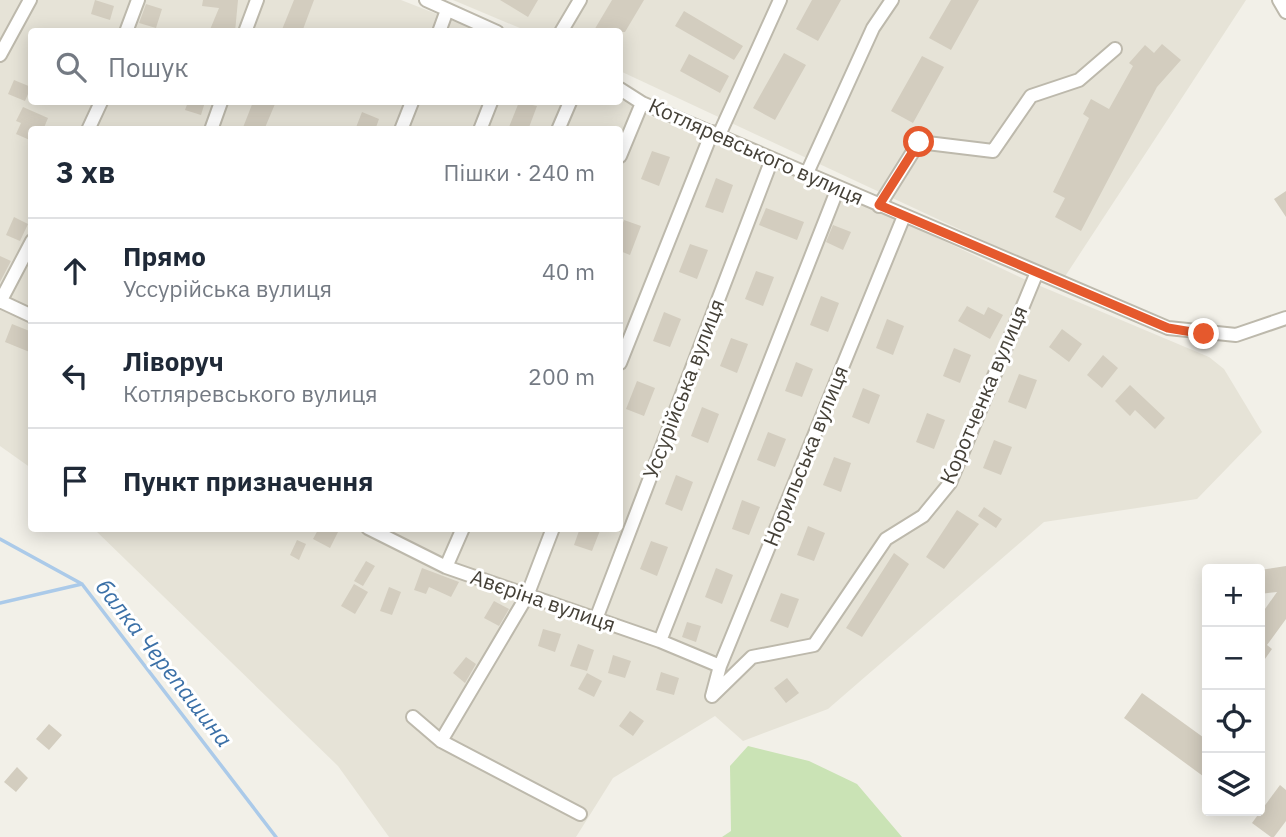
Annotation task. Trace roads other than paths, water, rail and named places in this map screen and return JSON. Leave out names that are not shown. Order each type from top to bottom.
[{"type":"street","points":[[0,55],[30,0]]},
{"type":"street","points":[[128,28],[138,0]]},
{"type":"street","points":[[247,28],[257,0]]},
{"type":"street","points":[[426,0],[488,28]]},
{"type":"street","points":[[563,28],[580,0]]},
{"type":"street","points":[[623,356],[715,133],[780,0]]},
{"type":"street","points":[[807,173],[873,28],[892,0]]},
{"type":"street","points":[[1279,0],[1286,12]]},
{"type":"street","points":[[440,28],[447,10]]},
{"type":"street","points":[[879,205],[919,142],[993,151],[1031,96],[1079,80],[1115,49]]},
{"type":"street","name":"Котляревського вулиця","points":[[623,91],[642,103],[1168,328],[1236,335],[1286,318]]},
{"type":"street","points":[[623,149],[642,103]]},
{"type":"street","points":[[90,126],[100,105]]},
{"type":"street","points":[[212,126],[219,105]]},
{"type":"street","points":[[403,126],[411,105]]},
{"type":"street","points":[[482,126],[490,105]]},
{"type":"street","points":[[560,126],[569,105]]},
{"type":"street","name":"Уссурійська вулиця","points":[[596,619],[772,159]]},
{"type":"street","points":[[660,641],[838,188]]},
{"type":"street","name":"Норильська вулиця","points":[[712,696],[720,666],[904,216]]},
{"type":"street","points":[[28,248],[0,302],[28,314]]},
{"type":"street","name":"Коротченка вулиця","points":[[712,696],[751,657],[814,645],[886,539],[923,516],[950,483],[1037,272]]},
{"type":"street","points":[[446,567],[461,532]]},
{"type":"street","points":[[441,741],[527,596],[551,532]]},
{"type":"street","name":"Авєріна вулиця","points":[[394,534],[446,567],[660,641],[720,666]]},
{"type":"street","points":[[413,717],[441,741],[580,814]]},
{"type":"waterway","name":"балка Черепашина","points":[[0,539],[82,584],[276,837]]},
{"type":"waterway","points":[[0,603],[82,584]]}]
